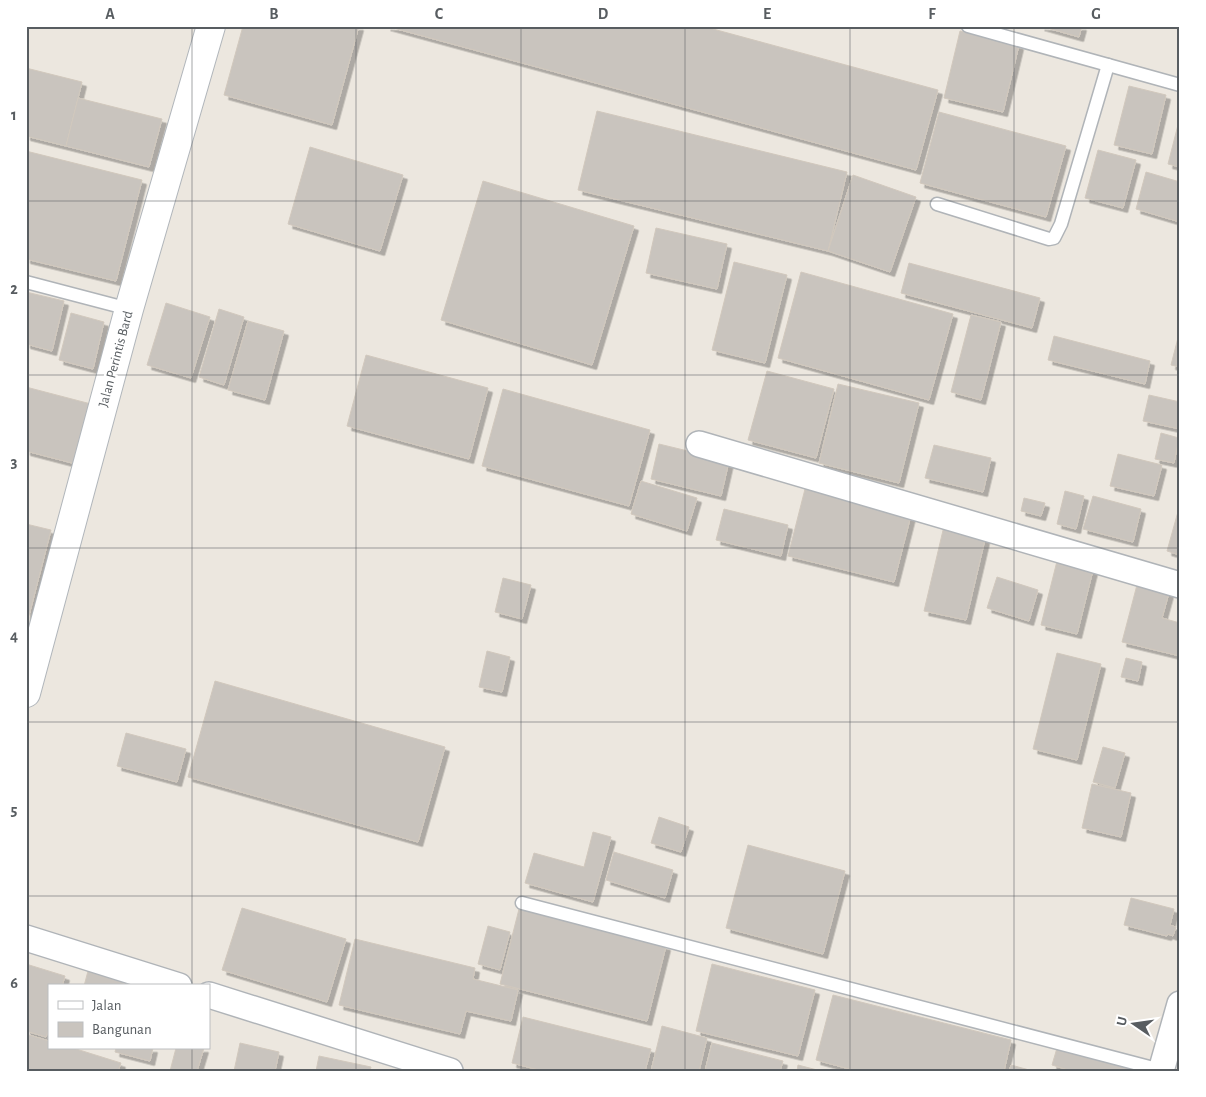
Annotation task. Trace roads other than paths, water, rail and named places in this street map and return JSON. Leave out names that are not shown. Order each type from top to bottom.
[{"type":"street","name":"Jalan Perintis Bard","points":[[26,693],[129,309],[212,26]]},
{"type":"street","points":[[699,444],[1180,585]]},
{"type":"street","points":[[26,938],[174,984]]},
{"type":"street","points":[[210,995],[450,1071]]},
{"type":"street","points":[[1161,1070],[1180,1004]]},
{"type":"lane","points":[[968,26],[1180,85]]},
{"type":"lane","points":[[937,204],[1049,239],[1054,238],[1061,224],[1108,65]]},
{"type":"lane","points":[[26,282],[129,309]]},
{"type":"lane","points":[[522,904],[1161,1070]]}]
